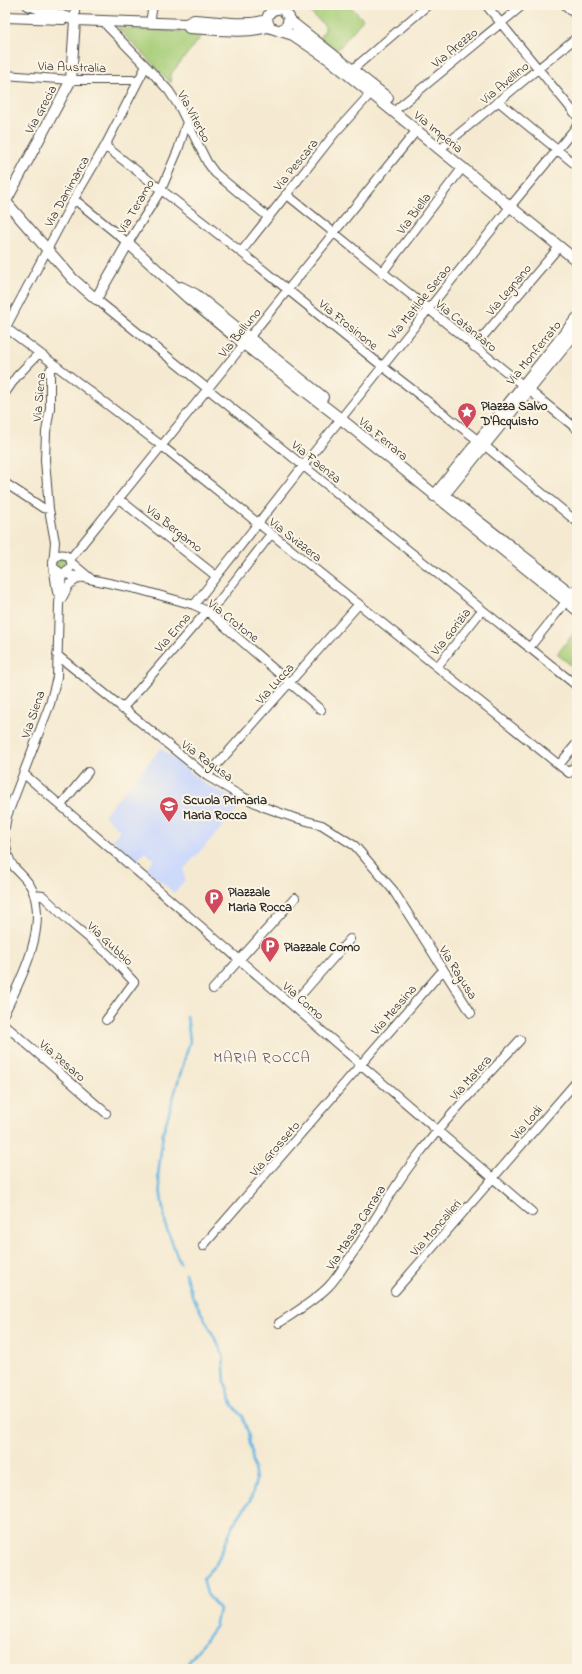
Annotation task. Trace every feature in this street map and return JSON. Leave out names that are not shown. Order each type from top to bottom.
[{"type":"street","points":[[28,5],[39,14]]},
{"type":"street","points":[[75,5],[75,20]]},
{"type":"street","points":[[150,23],[152,5]]},
{"type":"street","points":[[353,70],[428,5]]},
{"type":"street","points":[[486,5],[500,24],[577,116]]},
{"type":"street","name":"Via Arezzo","points":[[399,107],[523,5]]},
{"type":"street","points":[[565,5],[577,16]]},
{"type":"street","points":[[5,18],[39,14],[75,20],[107,22],[186,24],[194,20],[268,23],[270,12],[282,10],[285,28],[279,30]]},
{"type":"street","name":"Via Imperia","points":[[282,10],[353,70],[446,145],[559,247],[577,261]]},
{"type":"street","name":"Via Grecia","points":[[5,202],[71,80],[75,20]]},
{"type":"street","name":"Via Viterbo","points":[[107,22],[107,26],[169,91],[180,108],[206,162],[215,173],[268,217]]},
{"type":"street","name":"Via Imperia","points":[[268,23],[273,29],[289,33],[302,40],[463,167],[577,252]]},
{"type":"street","name":"Via Avellino","points":[[446,145],[577,37]]},
{"type":"street","name":"Via Danimarca","points":[[5,327],[74,199],[105,146],[146,66]]},
{"type":"street","name":"Via Australia","points":[[5,74],[71,80],[132,80],[137,82]]},
{"type":"street","name":"Via Pescara","points":[[241,252],[335,133],[371,93]]},
{"type":"street","points":[[499,102],[577,166]]},
{"type":"street","name":"Via Teramo","points":[[96,299],[161,190],[178,150],[187,122]]},
{"type":"street","name":"Via Matilde Serao","points":[[257,523],[512,204],[577,126]]},
{"type":"street","name":"Via Belluno","points":[[68,558],[79,549],[119,500],[417,130]]},
{"type":"street","name":"Via Frosinone","points":[[105,146],[481,443],[577,522]]},
{"type":"street","name":"Via Biella","points":[[382,273],[463,167]]},
{"type":"street","name":"Via Catanzaro","points":[[286,194],[577,429]]},
{"type":"street","name":"Via Ferrara","points":[[74,199],[128,243],[175,285],[195,294],[247,342],[343,416],[439,495],[573,595],[577,610]]},
{"type":"street","name":"Via Faenza","points":[[5,202],[73,279],[96,299],[577,686]]},
{"type":"street","name":"Via Legnano","points":[[474,347],[559,247]]},
{"type":"street","name":"Via Monferrato","points":[[439,495],[526,388],[577,318]]},
{"type":"street","name":"Via Svizzera","points":[[5,327],[162,446],[569,773],[577,764]]},
{"type":"street","name":"Via Monferrato","points":[[526,388],[575,338]]},
{"type":"street","points":[[5,393],[17,376],[39,353]]},
{"type":"street","name":"Via Siena","points":[[55,364],[50,370],[50,408],[46,432],[45,460],[49,509],[55,542],[54,565],[59,604]]},
{"type":"street","points":[[5,483],[43,508],[49,509]]},
{"type":"street","name":"Via Bergamo","points":[[119,500],[216,576]]},
{"type":"street","name":"Via Enna","points":[[194,605],[257,523]]},
{"type":"street","name":"Via Siena","points":[[52,527],[68,558]]},
{"type":"street","name":"Via Enna","points":[[122,709],[207,611],[220,600],[270,534]]},
{"type":"street","points":[[56,557],[68,558],[70,568],[64,573],[58,572],[54,565],[56,557]]},
{"type":"street","name":"Via Crotone","points":[[68,558],[90,578]]},
{"type":"street","name":"Via Siena","points":[[5,827],[7,816],[50,704],[56,677],[59,604],[64,573]]},
{"type":"street","name":"Via Crotone","points":[[64,573],[137,589],[194,605],[207,611],[321,710]]},
{"type":"street","points":[[59,604],[68,585],[80,576]]},
{"type":"street","points":[[529,648],[573,595]]},
{"type":"street","name":"Via Lucca","points":[[207,776],[359,604]]},
{"type":"street","name":"Via Gorizia","points":[[437,667],[482,610]]},
{"type":"street","name":"Via Ragusa","points":[[57,655],[122,709],[221,786],[264,807],[292,818],[322,825],[355,846],[393,890],[471,1013]]},
{"type":"street","points":[[559,765],[577,743]]},
{"type":"street","points":[[61,805],[88,772]]},
{"type":"street","name":"Via Como","points":[[24,774],[532,1212]]},
{"type":"street","points":[[5,839],[7,852],[13,866],[28,882],[34,895],[36,918],[36,934],[27,963],[5,1012]]},
{"type":"street","name":"Via Gubbio","points":[[34,895],[43,896],[71,923],[108,954],[134,982],[106,1020]]},
{"type":"street","points":[[213,989],[295,898]]},
{"type":"street","points":[[292,1005],[350,939]]},
{"type":"street","name":"Via Messina","points":[[361,1065],[443,970]]},
{"type":"street","name":"Via Pesaro","points":[[5,1026],[106,1112]]},
{"type":"street","name":"Via Matera","points":[[438,1131],[520,1040]]},
{"type":"street","name":"Via Grosseto","points":[[203,1246],[361,1065]]},
{"type":"street","name":"Via Lodi","points":[[493,1178],[577,1081]]},
{"type":"street","name":"Via Massa Carrara","points":[[279,1323],[305,1306],[328,1287],[339,1275],[396,1185],[438,1131]]},
{"type":"street","name":"Via Moncalieri","points":[[395,1291],[493,1178]]},
{"type":"shaded area","name":"Scuola Primaria Maria Rocca","points":[[161,748],[203,783],[244,803],[184,869],[185,880],[174,893],[146,869],[154,859],[145,852],[137,861],[112,840],[120,830],[104,815]]},
{"type":"green space","points":[[312,5],[349,5],[363,19],[340,47],[335,50],[329,46],[329,43],[327,44],[324,42],[324,39],[322,40],[319,38],[325,30],[325,26],[310,12],[313,7]]},
{"type":"green space","points":[[118,28],[204,33],[170,75],[171,83]]},
{"type":"green space","points":[[58,558],[66,558],[68,567],[60,570],[56,565]]},
{"type":"green space","points":[[577,629],[577,670],[557,654]]},
{"type":"waterway","points":[[212,984],[233,960]]},
{"type":"waterway","points":[[180,1263],[166,1227],[158,1176],[163,1133],[190,1041],[187,1016]]},
{"type":"waterway","points":[[185,1273],[192,1295],[223,1354],[225,1382],[232,1404],[242,1416],[248,1432],[256,1480],[251,1499],[234,1523],[216,1564],[203,1578],[207,1594],[219,1609],[215,1627],[188,1663],[187,1669]]},
{"type":"place","name":"Piazza Salvo D'Acquisto","points":[[467,429]]},
{"type":"place","name":"Scuola Primaria Maria Rocca","points":[[169,823]]},
{"type":"place","name":"Piazzale Maria Rocca","points":[[214,915]]},
{"type":"place","name":"Piazzale Como","points":[[270,963]]},
{"type":"district","name":"MARIA ROCCA","points":[[262,1057]]}]
